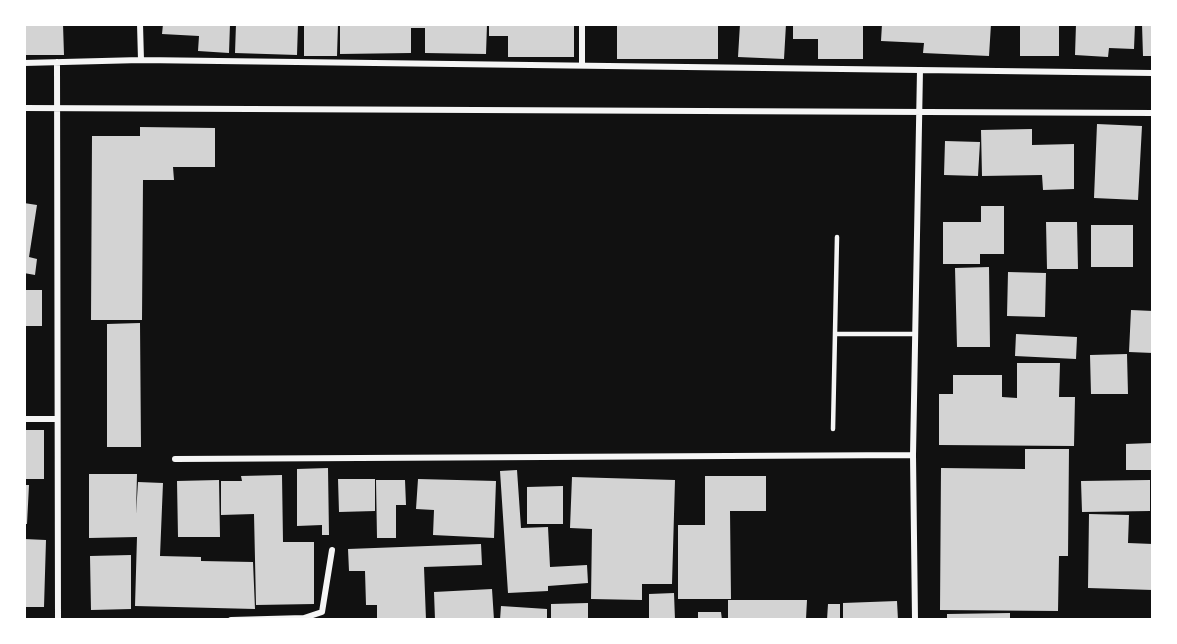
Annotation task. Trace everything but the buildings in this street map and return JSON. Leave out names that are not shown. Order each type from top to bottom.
[{"type":"street","points":[[140,24],[141,60]]},
{"type":"street","points":[[582,24],[582,65]]},
{"type":"street","points":[[24,63],[141,60],[1153,73]]},
{"type":"street","points":[[57,62],[58,620]]},
{"type":"street","points":[[915,620],[913,454],[920,70]]},
{"type":"street","points":[[24,108],[1153,113]]},
{"type":"street","points":[[24,419],[56,419]]},
{"type":"street","points":[[174,459],[913,454]]},
{"type":"street","points":[[231,620],[304,618],[322,612],[332,550]]},
{"type":"lane","points":[[833,429],[837,237]]},
{"type":"lane","points":[[835,334],[915,334]]}]
